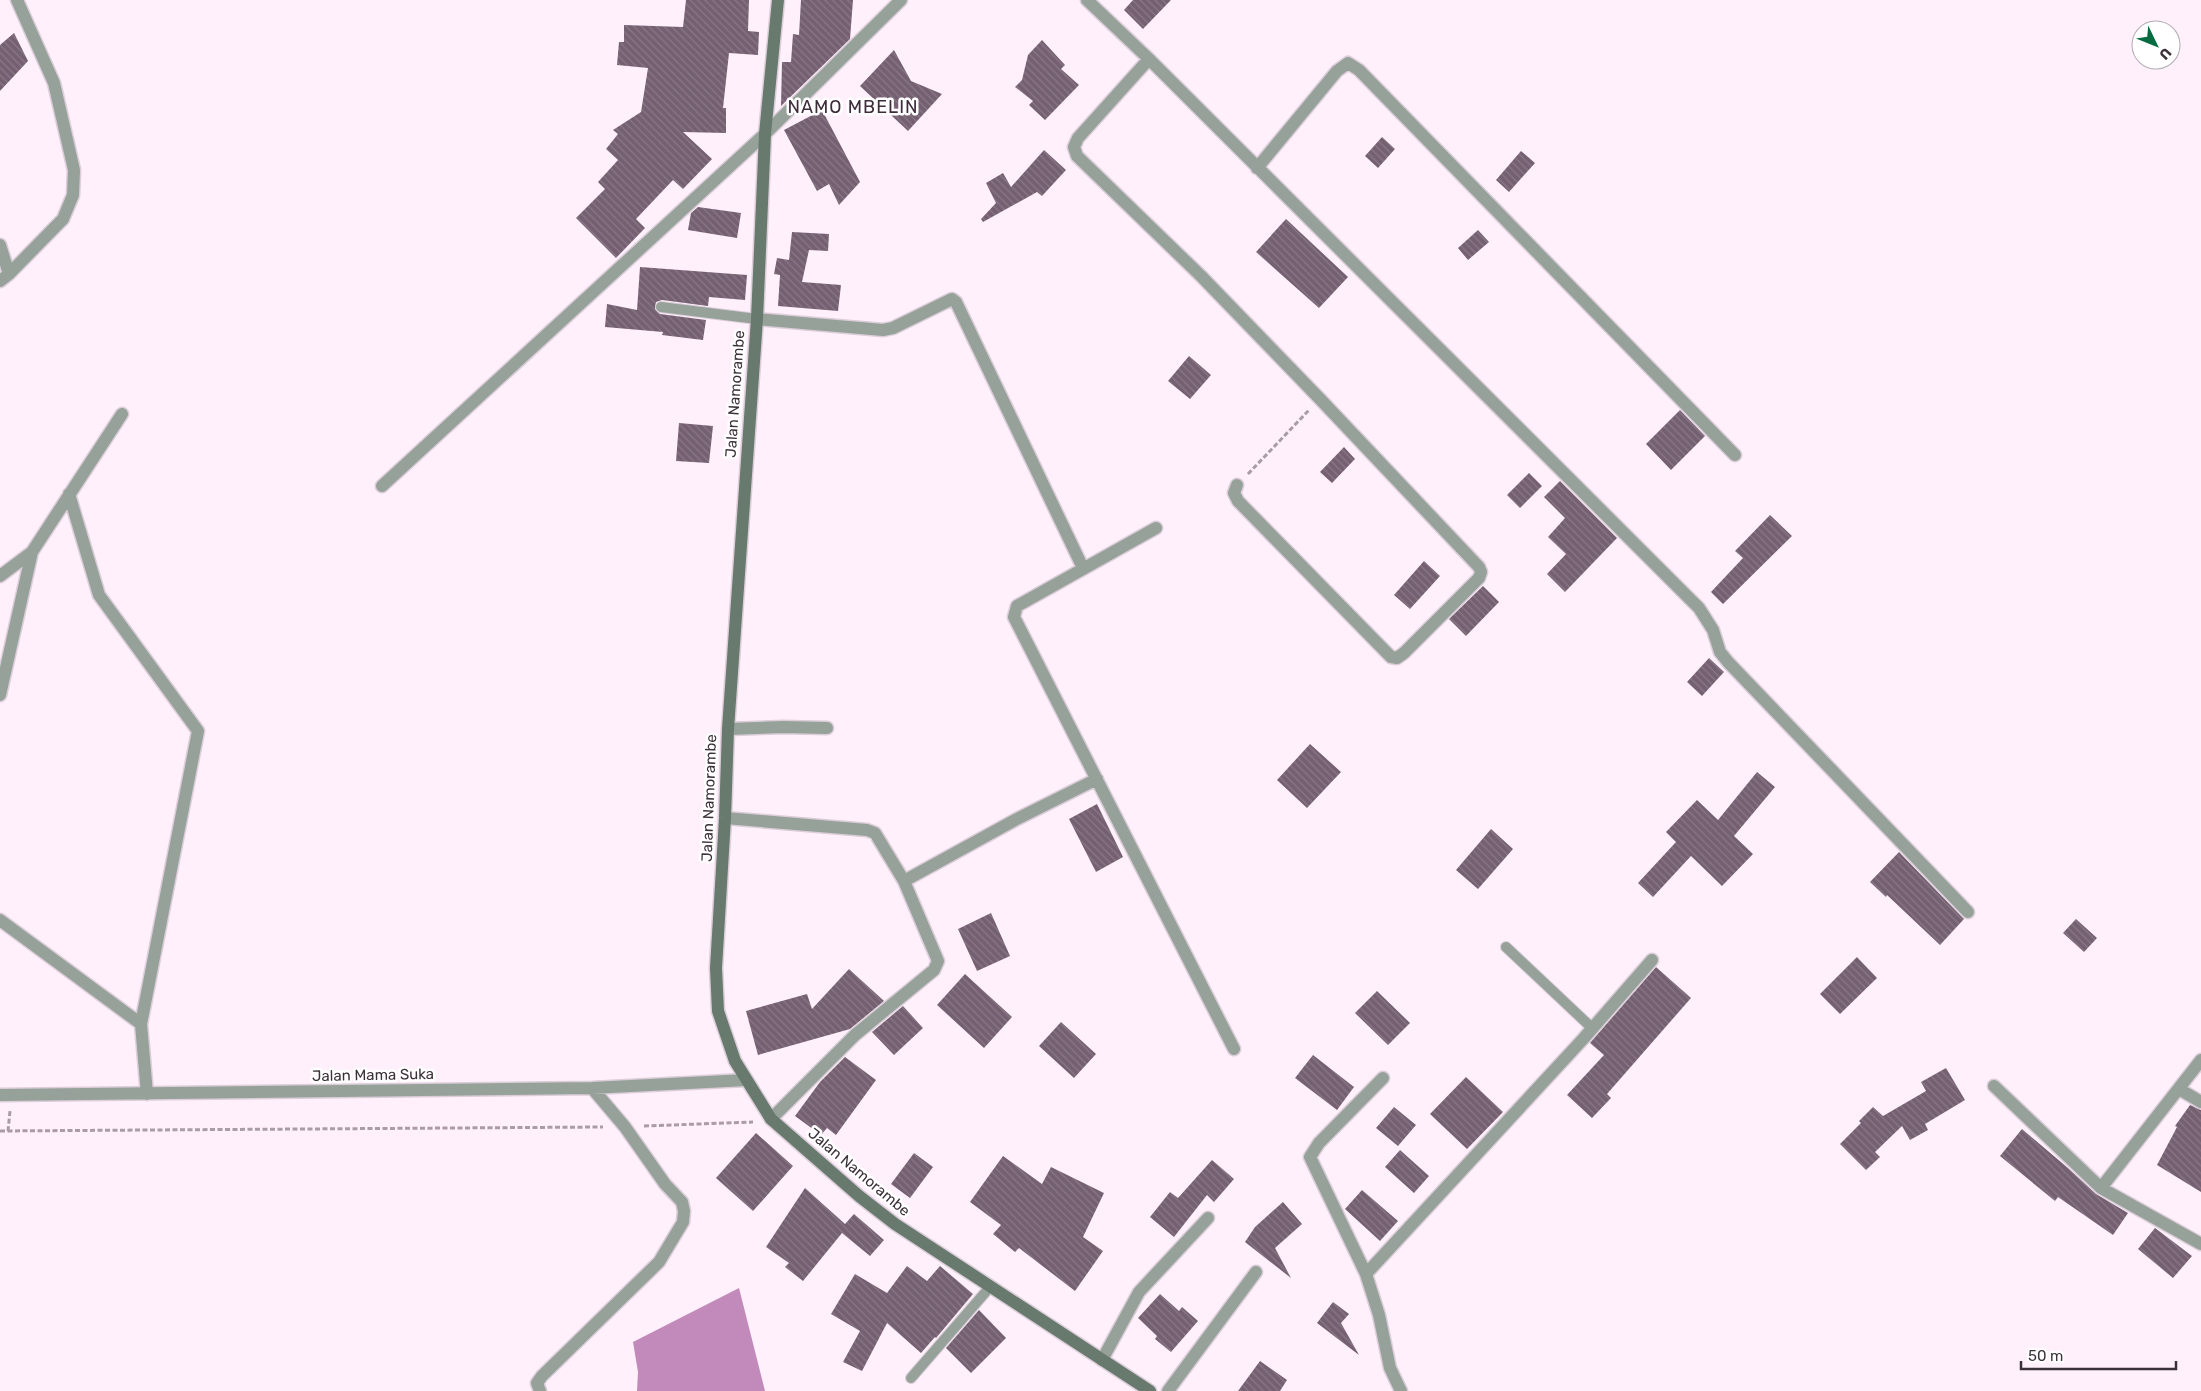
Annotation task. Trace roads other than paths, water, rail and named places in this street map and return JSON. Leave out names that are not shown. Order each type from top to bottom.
[{"type":"main road","name":"Jalan Namorambe","points":[[778,0],[765,134],[757,319],[728,729],[716,968],[718,1011],[735,1061],[770,1119],[882,1214],[1150,1391]]},
{"type":"street","points":[[4,278],[63,219],[73,194],[74,178],[74,170],[54,83],[17,0]]},
{"type":"street","points":[[382,486],[765,134],[901,0]]},
{"type":"street","points":[[1086,0],[1149,59],[1699,608],[1713,630],[1720,652],[1728,662],[1968,912]]},
{"type":"street","points":[[1149,59],[1078,138],[1074,147],[1077,156],[1201,276],[1320,399],[1479,567],[1481,572],[1479,578],[1404,653],[1397,658],[1391,657],[1238,501],[1234,493],[1237,485]]},
{"type":"street","points":[[1257,168],[1337,71],[1348,63],[1359,70],[1735,455]]},
{"type":"street","points":[[0,245],[4,278]]},
{"type":"street","points":[[757,319],[883,330],[893,328],[952,299],[956,302],[1083,568]]},
{"type":"street","points":[[0,576],[32,552],[122,414]]},
{"type":"street","points":[[70,494],[99,595],[198,731],[141,1024],[147,1094]]},
{"type":"street","points":[[1156,528],[1017,606],[1014,617],[1234,1049]]},
{"type":"street","points":[[0,695],[32,552]]},
{"type":"street","points":[[728,729],[827,728]]},
{"type":"street","points":[[904,881],[1015,820],[1097,779]]},
{"type":"street","points":[[725,818],[867,830],[876,833],[904,881],[938,960],[937,966],[855,1036],[770,1119]]},
{"type":"street","points":[[0,920],[141,1024]]},
{"type":"street","points":[[1366,1274],[1652,960]]},
{"type":"street","points":[[2101,1188],[2201,1060]]},
{"type":"street","points":[[1383,1078],[1319,1143],[1310,1156],[1366,1274],[1381,1324],[1390,1368],[1401,1391]]},
{"type":"street","name":"Jalan Mama Suka","points":[[0,1096],[592,1088],[746,1080]]},
{"type":"street","points":[[1994,1086],[2101,1188],[2201,1244]]},
{"type":"street","points":[[540,1391],[537,1383],[542,1376],[659,1262],[683,1222],[684,1211],[682,1202],[665,1184],[626,1127],[592,1088]]},
{"type":"street","points":[[2179,1089],[2201,1102]]},
{"type":"street","points":[[1102,1360],[1139,1292],[1208,1218]]},
{"type":"street","points":[[1168,1391],[1256,1272]]},
{"type":"lane","points":[[661,307],[757,319]]},
{"type":"lane","points":[[1506,947],[1592,1028]]},
{"type":"lane","points":[[911,1378],[990,1287]]},
{"type":"district","name":"NAMO MBELIN","points":[[853,107]]}]
